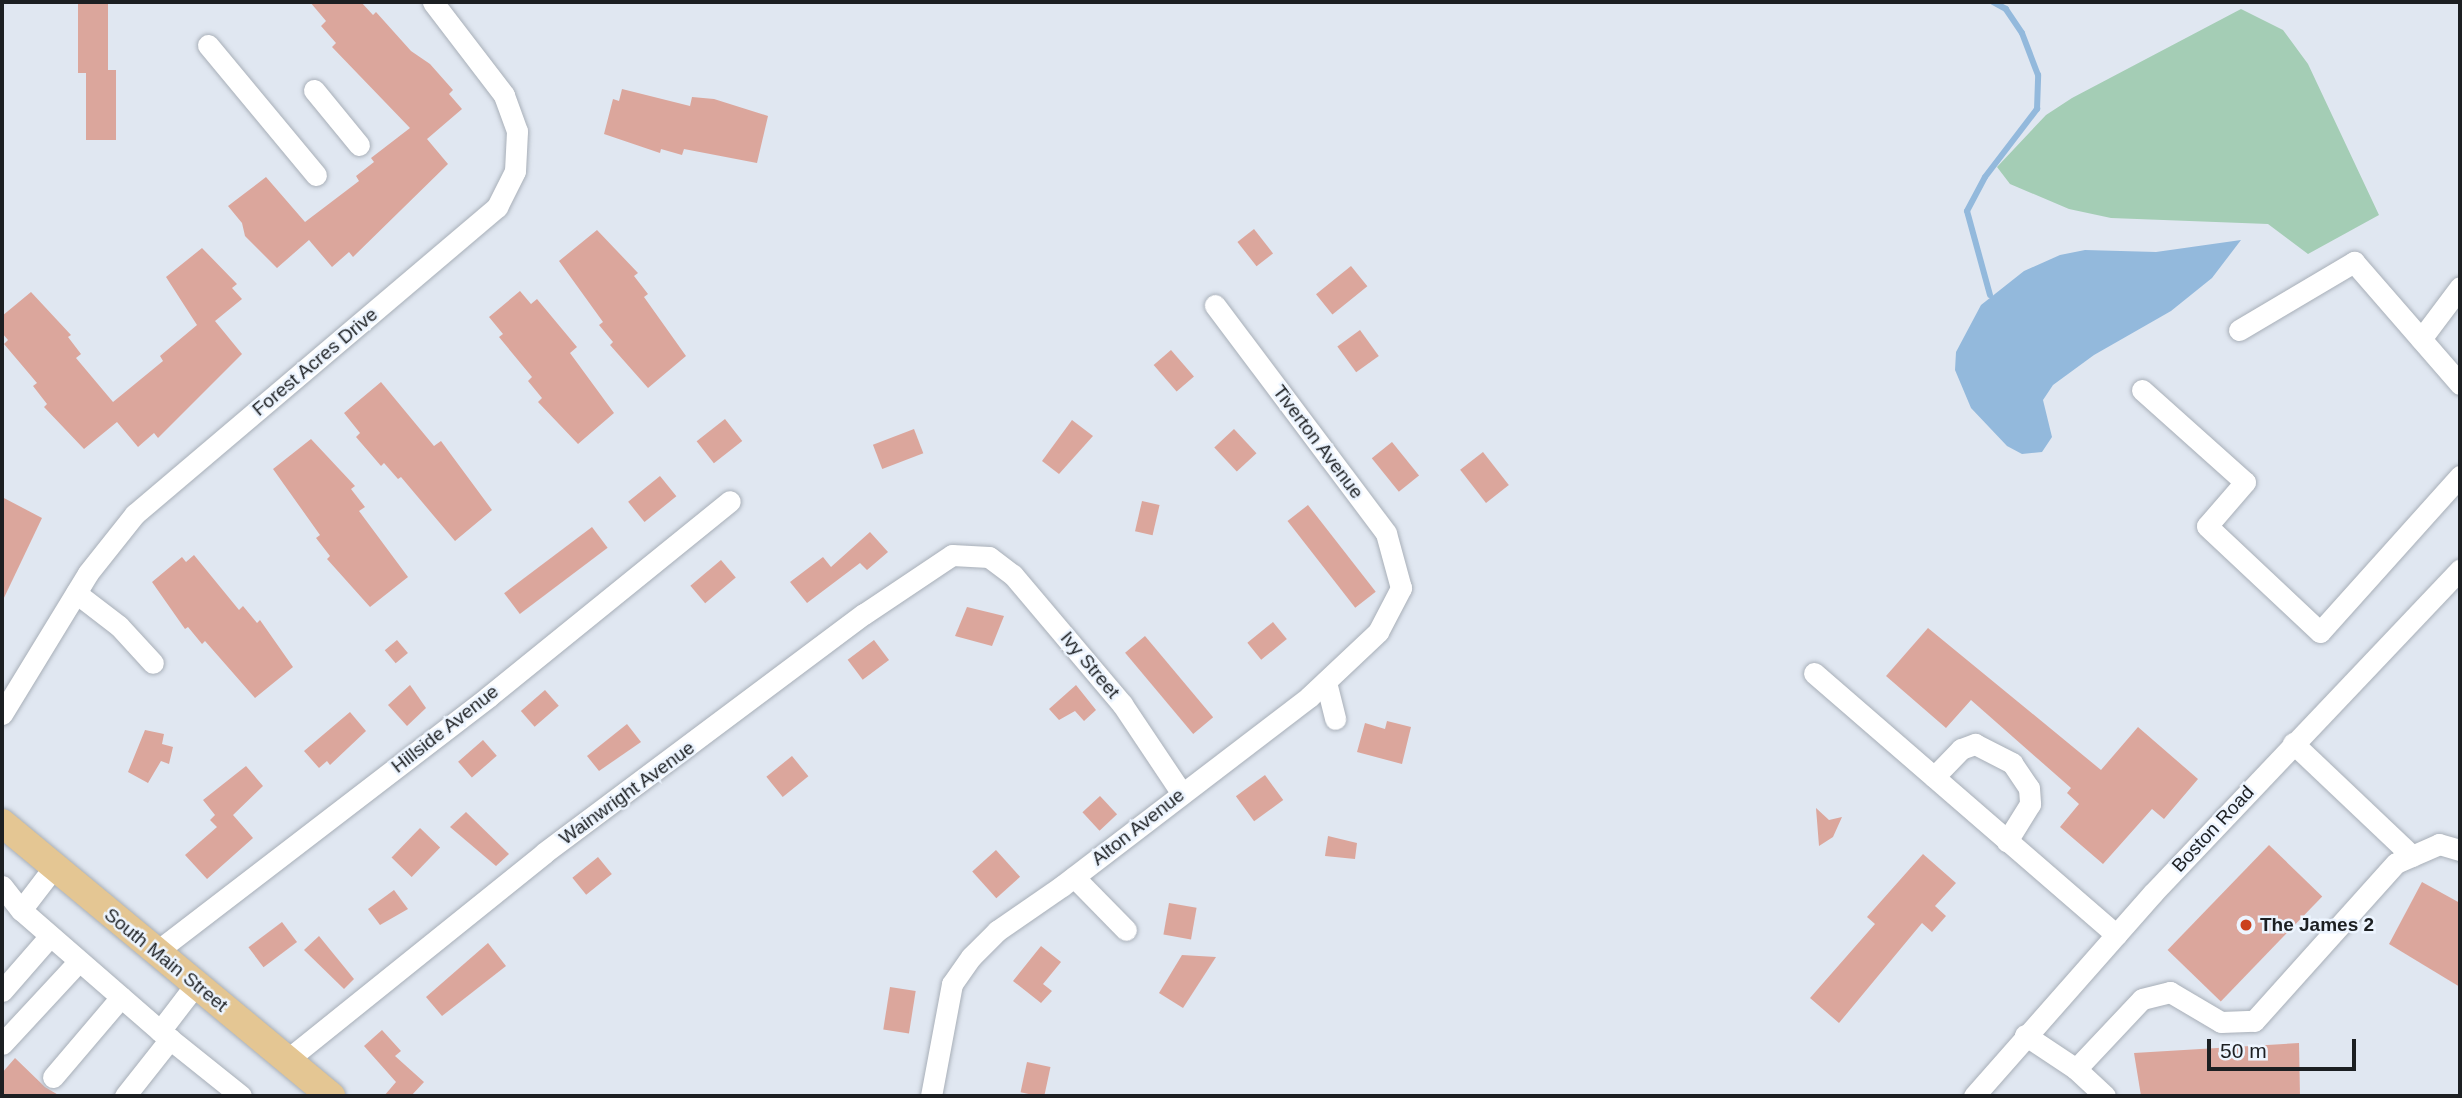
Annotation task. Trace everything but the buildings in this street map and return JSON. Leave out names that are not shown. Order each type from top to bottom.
[{"type":"main road","name":"South Main Street","points":[[2,823],[331,1096]]},
{"type":"street","name":"Forest Acres Drive","points":[[2,714],[76,593],[135,514],[477,226],[502,198],[518,150],[512,114],[483,65],[433,2]]},
{"type":"street","points":[[208,45],[316,175]]},
{"type":"street","points":[[314,90],[359,145]]},
{"type":"street","points":[[2239,330],[2354,262],[2460,384]]},
{"type":"street","points":[[2421,339],[2460,287]]},
{"type":"street","name":"Tiverton Avenue","points":[[1216,305],[1386,533],[1401,588]]},
{"type":"street","points":[[2142,390],[2245,482],[2207,526],[2320,632],[2460,476]]},
{"type":"street","name":"Hillside Avenue","points":[[156,952],[488,697],[730,501]]},
{"type":"street","name":"Wainwright Avenue","points":[[287,1060],[544,853],[864,614],[945,558],[959,553],[981,555]]},
{"type":"street","name":"Ivy Street","points":[[981,555],[1013,575],[1073,643],[1133,718],[1181,792]]},
{"type":"street","name":"Boston Road","points":[[1974,1096],[2025,1035],[2293,743],[2460,570]]},
{"type":"street","name":"Alton Avenue","points":[[931,1096],[953,984],[997,930],[1074,877],[1326,682],[1378,632],[1401,588]]},
{"type":"street","points":[[76,593],[119,626],[153,663]]},
{"type":"street","points":[[1814,673],[2116,935]]},
{"type":"street","points":[[1326,682],[1335,719]]},
{"type":"street","points":[[2293,743],[2412,856]]},
{"type":"street","points":[[1934,777],[1961,749],[1975,744],[2012,763],[2029,788],[2029,804],[2007,841]]},
{"type":"street","points":[[2076,1069],[2142,999],[2170,992],[2221,1022],[2254,1021],[2396,863],[2438,844],[2460,850]]},
{"type":"street","points":[[54,867],[9,902],[241,1096]]},
{"type":"street","points":[[1074,877],[1126,930]]},
{"type":"street","points":[[2,991],[50,936]]},
{"type":"street","points":[[2,1044],[79,961]]},
{"type":"street","points":[[125,1096],[196,984]]},
{"type":"street","points":[[53,1077],[121,997]]},
{"type":"street","points":[[2025,1035],[2076,1069],[2105,1096]]},
{"type":"green space","points":[[2241,9],[2283,30],[2308,64],[2379,215],[2308,254],[2268,224],[2111,218],[2069,209],[2010,184],[1997,167],[2046,115],[2072,98]]},
{"type":"water","points":[[2241,240],[2212,278],[2171,311],[2094,355],[2053,385],[2043,400],[2052,437],[2042,452],[2022,454],[2007,446],[1971,408],[1955,370],[1956,352],[1981,305],[2024,271],[2060,255],[2085,250],[2156,252]]},
{"type":"waterway","points":[[1990,295],[1967,211],[1985,177],[2037,109],[2038,75],[2022,33],[2006,9],[1993,2]]},
{"type":"place","name":"The James 2","points":[[2246,925]]}]
